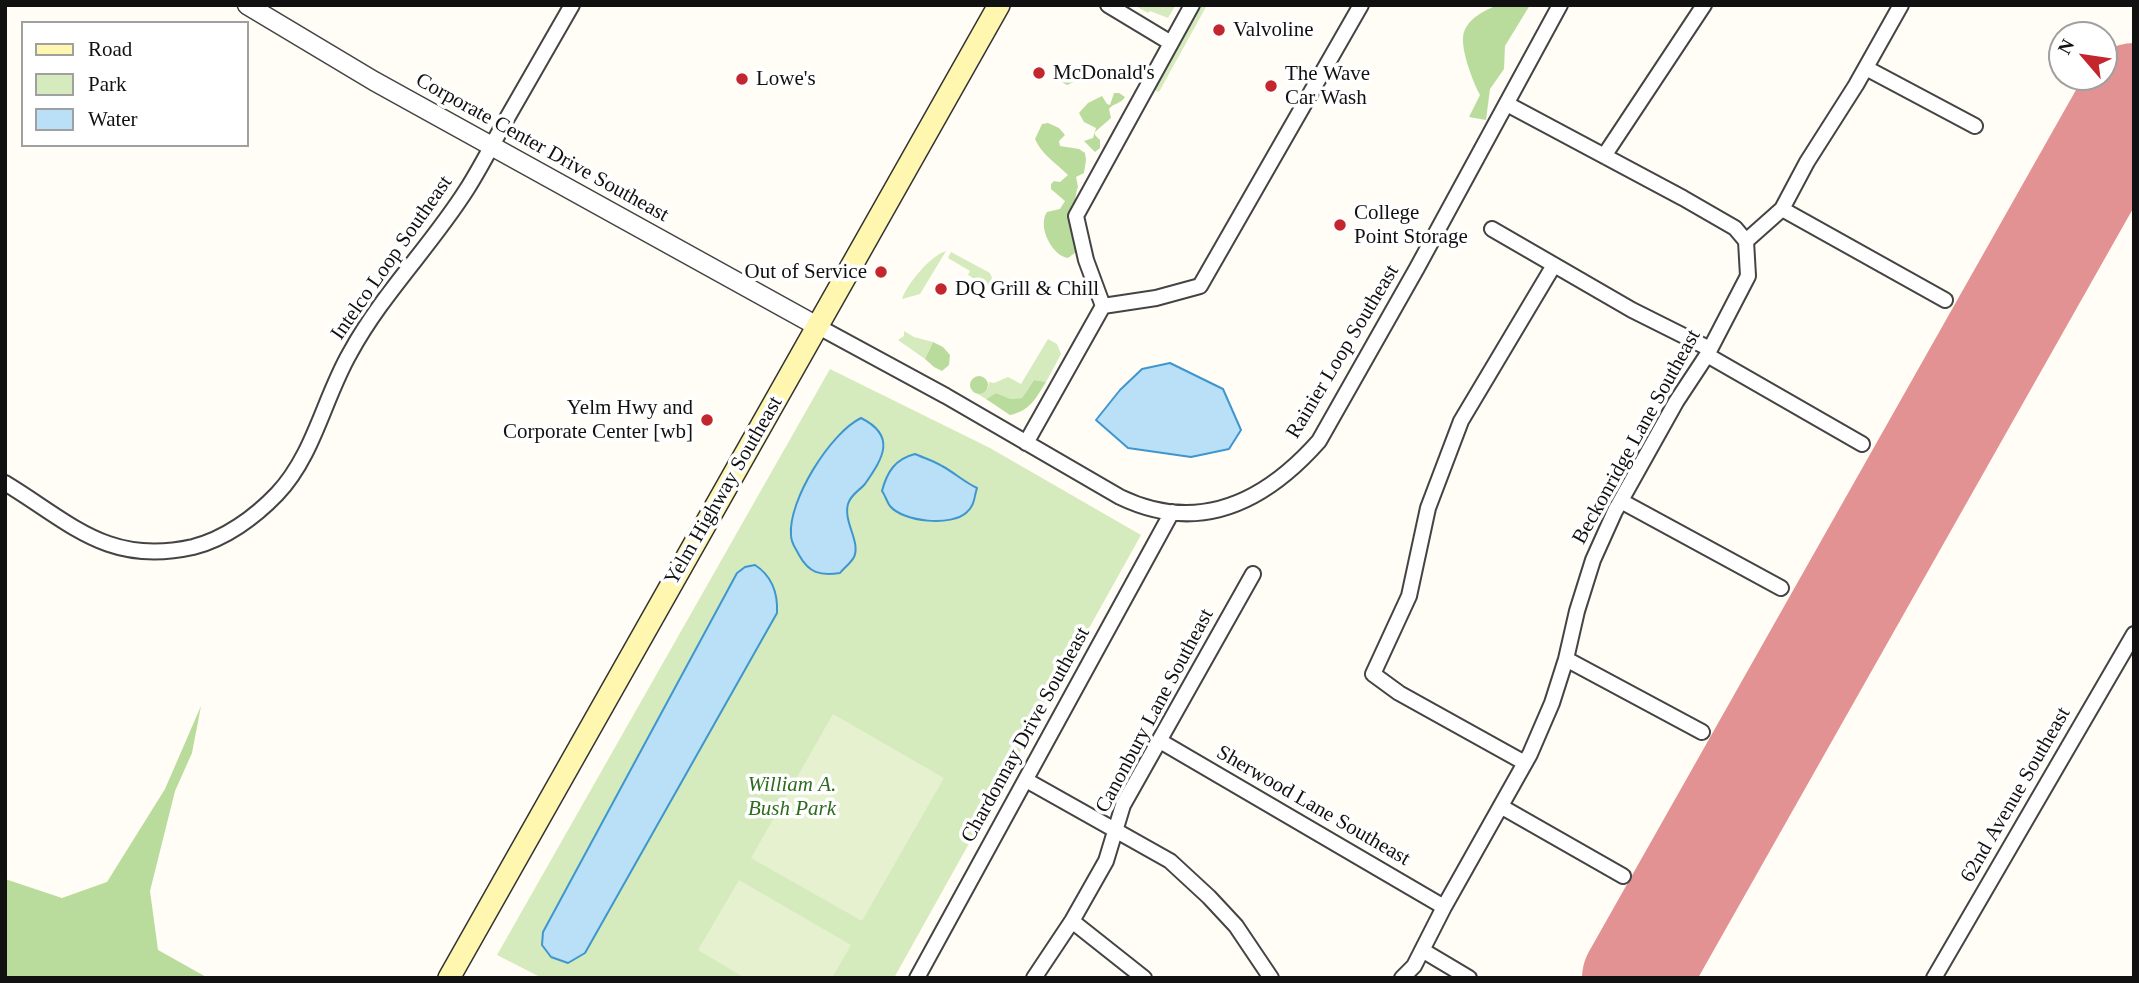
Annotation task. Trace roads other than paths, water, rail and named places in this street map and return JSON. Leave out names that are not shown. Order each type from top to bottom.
[{"type":"main road","name":"Yelm Highway Southeast","points":[[449,978],[999,5]]},
{"type":"street","name":"Corporate Center Drive Southeast","points":[[247,5],[374,82],[817,326]]},
{"type":"street","name":"Intelco Loop Southeast","points":[[5,483],[84,534],[106,545],[129,551],[168,551],[196,546],[245,523],[278,493],[304,456],[330,391],[350,351],[468,188],[572,5]]},
{"type":"street","points":[[1108,5],[1171,43]]},
{"type":"street","points":[[1026,443],[1103,306],[1087,261],[1076,216],[1192,5]]},
{"type":"street","points":[[1103,306],[1156,298],[1200,286],[1361,5]]},
{"type":"street","name":"Rainier Loop Southeast","points":[[817,326],[1143,508],[1172,512],[1211,512],[1241,503],[1275,484],[1298,465],[1319,441],[1560,5]]},
{"type":"street","points":[[1604,156],[1704,5]]},
{"type":"street","points":[[1507,104],[1725,222],[1735,228],[1746,241],[1782,209],[1807,162],[1867,68],[1901,5]]},
{"type":"street","points":[[1867,68],[1975,126]]},
{"type":"street","points":[[1782,209],[1945,300]]},
{"type":"street","points":[[1492,229],[1709,352],[1861,444]]},
{"type":"street","name":"Beckonridge Lane Southeast","points":[[1402,978],[1414,966],[1525,763],[1552,703],[1592,559],[1621,500],[1676,402],[1709,352],[1748,276],[1746,241]]},
{"type":"street","points":[[1525,763],[1399,694],[1373,674],[1409,596],[1428,508],[1461,421],[1555,265]]},
{"type":"street","points":[[1621,500],[1781,588]]},
{"type":"street","name":"Chardonnay Drive Southeast","points":[[917,978],[1172,512]]},
{"type":"street","name":"Canonbury Lane Southeast","points":[[1034,978],[1072,921],[1106,861],[1124,805],[1253,574]]},
{"type":"street","name":"62nd Avenue Southeast","points":[[1934,978],[2134,634]]},
{"type":"street","points":[[1566,659],[1702,732]]},
{"type":"street","name":"Sherwood Lane Southeast","points":[[1160,741],[1444,907]]},
{"type":"street","points":[[1027,780],[1170,861],[1236,926],[1271,978]]},
{"type":"street","points":[[1502,807],[1623,876]]},
{"type":"street","points":[[1072,921],[1144,978]]},
{"type":"street","points":[[1422,950],[1469,978]]},
{"type":"water","points":[[1170,363],[1223,389],[1241,430],[1229,449],[1191,457],[1128,448],[1096,420],[1120,390],[1142,369]]},
{"type":"water","points":[[861,418],[879,432],[883,448],[877,465],[848,504],[848,518],[856,551],[840,573],[816,572],[803,561],[791,538],[796,504],[824,453],[849,426]]},
{"type":"water","points":[[915,454],[939,464],[977,488],[973,504],[967,512],[950,520],[928,521],[905,516],[890,506],[882,491],[886,478],[897,463]]},
{"type":"water","points":[[755,565],[766,574],[773,586],[777,613],[585,953],[568,963],[551,957],[542,945],[543,932],[737,573],[745,567]]},
{"type":"place","name":"Valvoline","points":[[1219,30]]},
{"type":"place","name":"McDonald's","points":[[1039,73]]},
{"type":"place","name":"Lowe's","points":[[742,79]]},
{"type":"place","name":"The Wave Car Wash","points":[[1271,86]]},
{"type":"place","name":"College Point Storage","points":[[1340,225]]},
{"type":"place","name":"Out of Service","points":[[881,272]]},
{"type":"place","name":"DQ Grill & Chill","points":[[941,289]]},
{"type":"place","name":"Yelm Hwy and Corporate Center [wb]","points":[[707,420]]},
{"type":"park label","name":"William A. Bush Park","points":[[792,797]]}]
